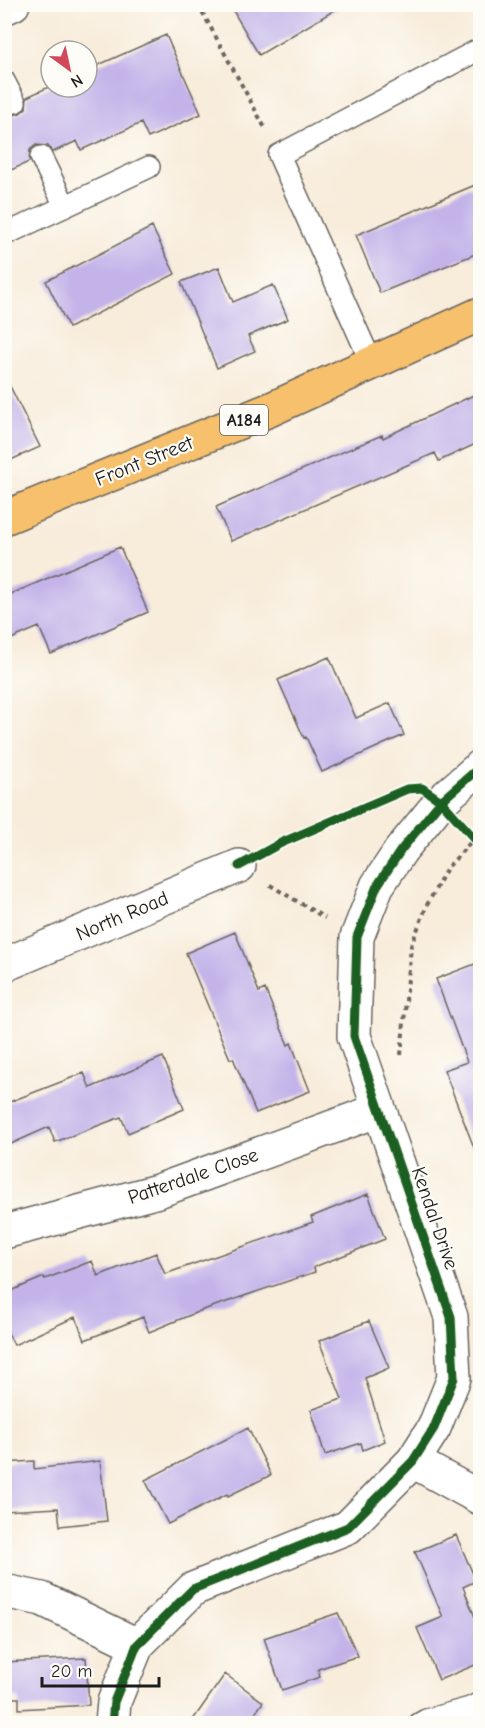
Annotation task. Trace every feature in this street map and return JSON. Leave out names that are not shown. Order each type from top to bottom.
[{"type":"main road","name":"Front Street","points":[[4,518],[269,410],[480,314]]},
{"type":"street","points":[[4,8],[13,4]]},
{"type":"street","name":"Kendal Drive","points":[[112,1724],[114,1702],[137,1645],[193,1589],[348,1527],[413,1461],[434,1428],[454,1378],[451,1317],[354,1036],[357,937],[377,886],[401,850],[441,801],[480,767]]},
{"type":"street","name":"North Road","points":[[4,965],[239,866]]},
{"type":"street","name":"Patterdale Close","points":[[4,1232],[158,1191],[379,1110]]},
{"type":"street","points":[[413,1461],[480,1498]]},
{"type":"street","points":[[4,1592],[42,1599],[137,1645]]},
{"type":"lane","points":[[372,364],[279,155],[480,49]]},
{"type":"lane","points":[[4,81],[15,102]]},
{"type":"lane","points":[[41,157],[65,206]]},
{"type":"lane","points":[[4,235],[149,167]]},
{"type":"lane","points":[[419,1724],[480,1703]]},
{"type":"path","points":[[198,4],[279,155]]},
{"type":"path","points":[[401,1057],[411,946],[427,905],[447,868],[480,832]]},
{"type":"path","points":[[239,866],[357,937]]},
{"type":"building","points":[[229,4],[345,4],[259,55]]},
{"type":"building","points":[[166,35],[201,114],[148,138],[141,123],[81,150],[77,141],[53,152],[48,146],[36,145],[30,150],[29,162],[4,173],[4,109],[14,115],[20,113],[26,108],[27,97],[39,92],[39,99],[99,99],[99,65]]},
{"type":"building","points":[[480,183],[480,252],[380,293],[356,235]]},
{"type":"building","points":[[152,227],[175,274],[69,328],[46,281]]},
{"type":"building","points":[[219,267],[233,302],[273,285],[288,319],[248,336],[255,351],[217,368],[181,282]]},
{"type":"building","points":[[4,374],[40,447],[4,463]]},
{"type":"building","points":[[480,392],[480,442],[439,461],[435,453],[231,541],[216,507],[382,435],[383,438]]},
{"type":"building","points":[[120,547],[148,612],[51,654],[39,627],[4,642],[4,597]]},
{"type":"building","points":[[329,657],[356,718],[390,703],[404,735],[322,772],[278,680]]},
{"type":"building","points":[[235,932],[259,992],[265,989],[288,1045],[291,1043],[310,1091],[256,1113],[233,1058],[230,1059],[186,953]]},
{"type":"building","points":[[480,962],[480,1157],[478,1158],[444,1070],[467,1062],[436,979]]},
{"type":"building","points":[[163,1057],[184,1109],[128,1133],[121,1117],[55,1142],[49,1127],[4,1147],[4,1104],[84,1073],[90,1088]]},
{"type":"building","points":[[368,1194],[385,1239],[314,1267],[315,1272],[200,1311],[149,1332],[143,1317],[85,1340],[75,1317],[14,1345],[4,1325],[4,1294],[44,1277],[45,1279],[92,1261],[98,1276],[156,1253],[165,1274],[313,1222],[311,1217]]},
{"type":"building","points":[[369,1321],[389,1368],[365,1378],[385,1441],[363,1450],[361,1443],[325,1455],[311,1410],[342,1399],[319,1341]]},
{"type":"building","points":[[248,1428],[271,1475],[168,1524],[145,1480]]},
{"type":"building","points":[[34,1461],[34,1469],[100,1461],[107,1521],[60,1526],[58,1508],[4,1511],[4,1463]]},
{"type":"building","points":[[456,1535],[476,1581],[463,1587],[480,1630],[480,1663],[439,1680],[417,1628],[443,1617],[415,1552]]},
{"type":"building","points":[[338,1613],[358,1656],[318,1669],[320,1677],[282,1690],[264,1638]]},
{"type":"building","points":[[86,1658],[89,1705],[19,1709],[19,1698],[4,1698],[4,1662]]},
{"type":"building","points":[[225,1674],[263,1702],[248,1724],[190,1724]]},
{"type":"cycle path","points":[[112,1724],[114,1702],[137,1645],[193,1589],[348,1527],[413,1461],[434,1428],[454,1378],[451,1317],[354,1036],[357,937],[377,886],[401,850],[441,801],[480,767]]},
{"type":"cycle path","points":[[239,866],[281,843],[407,789],[422,788],[441,801],[480,845]]}]
